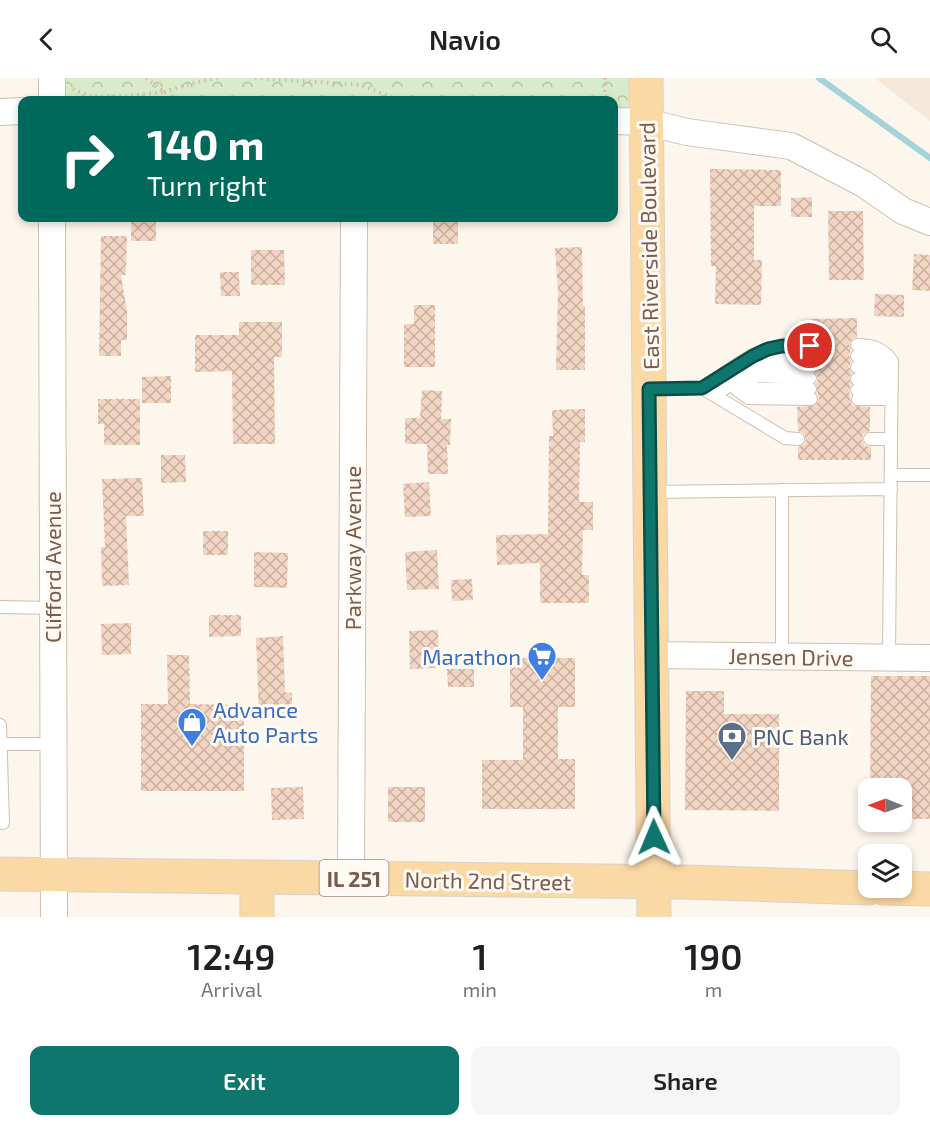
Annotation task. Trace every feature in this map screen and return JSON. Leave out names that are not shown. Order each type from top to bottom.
[{"type":"main road","name":"East Riverside Boulevard","points":[[646,78],[654,917]]},
{"type":"main road","name":"North 2nd Street","points":[[0,874],[655,882],[858,888]]},
{"type":"main road","points":[[257,877],[257,917]]},
{"type":"main road","points":[[912,889],[930,889]]},
{"type":"street","points":[[0,112],[18,111]]},
{"type":"street","points":[[618,122],[646,122],[687,132],[791,146],[864,184],[903,211],[930,222]]},
{"type":"street","name":"Clifford Avenue","points":[[52,222],[51,510],[54,917]]},
{"type":"street","name":"Parkway Avenue","points":[[351,878],[354,222]]},
{"type":"street","name":"Jensen Drive","points":[[652,655],[930,658]]},
{"type":"lane","points":[[857,373],[869,345],[886,352],[892,380],[889,657]]},
{"type":"lane","points":[[719,389],[753,356],[782,346],[810,372]]},
{"type":"lane","points":[[719,389],[759,367],[810,372]]},
{"type":"lane","points":[[649,389],[719,389],[810,372]]},
{"type":"lane","points":[[857,373],[892,380]]},
{"type":"lane","points":[[857,373],[892,380]]},
{"type":"lane","points":[[719,389],[785,438],[798,439]]},
{"type":"lane","points":[[870,439],[891,439]]},
{"type":"lane","points":[[891,475],[930,475]]},
{"type":"lane","points":[[650,492],[891,489]]},
{"type":"lane","points":[[782,490],[782,656]]},
{"type":"lane","points":[[0,607],[53,608]]},
{"type":"lane","points":[[0,725],[3,823],[0,823]]},
{"type":"lane","points":[[0,744],[53,744]]},
{"type":"path","points":[[146,78],[164,92]]},
{"type":"path","points":[[129,96],[164,92],[220,78]]},
{"type":"path","points":[[255,78],[361,85],[388,96]]},
{"type":"path","points":[[605,78],[605,96]]},
{"type":"path","points":[[57,88],[89,96]]},
{"type":"shaded area","points":[[875,78],[930,78],[930,121]]},
{"type":"green space","points":[[52,78],[646,78],[646,122],[618,121],[618,96],[52,96]]},
{"type":"building","points":[[710,169],[781,170],[781,206],[754,206],[754,260],[762,260],[761,305],[715,304],[716,266],[711,266]]},
{"type":"building","points":[[812,197],[812,217],[791,217],[791,198]]},
{"type":"building","points":[[828,211],[863,211],[864,280],[829,280]]},
{"type":"building","points":[[131,222],[156,222],[156,241],[131,241]]},
{"type":"building","points":[[433,222],[458,222],[458,244],[433,244]]},
{"type":"building","points":[[101,236],[127,236],[126,275],[121,275],[127,312],[127,340],[121,340],[121,356],[99,356]]},
{"type":"building","points":[[582,247],[585,370],[556,370],[558,291],[555,248]]},
{"type":"building","points":[[251,250],[284,250],[285,285],[251,285]]},
{"type":"building","points":[[914,254],[930,255],[930,291],[912,290]]},
{"type":"building","points":[[220,272],[239,272],[240,296],[221,296]]},
{"type":"building","points":[[875,294],[904,295],[904,317],[874,316]]},
{"type":"building","points":[[414,305],[435,305],[435,367],[404,367],[404,324],[414,324]]},
{"type":"building","points":[[857,318],[857,337],[853,338],[849,344],[851,361],[849,367],[852,373],[849,378],[851,384],[849,391],[853,406],[870,407],[870,431],[863,434],[862,440],[865,446],[871,447],[871,460],[798,460],[798,447],[804,444],[806,439],[803,433],[798,431],[797,407],[814,406],[819,400],[816,384],[818,379],[816,373],[819,368],[816,361],[818,346],[815,339],[810,338],[810,319]]},
{"type":"building","points":[[239,322],[282,322],[282,357],[274,357],[275,444],[233,444],[232,371],[195,372],[195,335],[239,335]]},
{"type":"building","points":[[171,376],[171,403],[142,403],[142,377]]},
{"type":"building","points":[[422,390],[442,391],[441,419],[451,419],[450,445],[447,445],[448,474],[428,474],[427,444],[405,444],[405,418],[420,418]]},
{"type":"building","points":[[98,399],[140,399],[140,445],[104,445],[104,424],[98,424]]},
{"type":"building","points":[[585,409],[585,442],[580,442],[579,502],[593,502],[593,530],[583,530],[582,575],[589,575],[589,603],[540,603],[540,563],[497,565],[496,535],[548,534],[549,436],[553,436],[552,410]]},
{"type":"building","points":[[161,455],[185,455],[186,482],[161,483]]},
{"type":"building","points":[[142,478],[144,516],[126,516],[129,585],[102,586],[101,547],[105,547],[102,479]]},
{"type":"building","points":[[429,482],[431,516],[405,517],[403,484]]},
{"type":"building","points":[[203,531],[228,531],[228,555],[203,555]]},
{"type":"building","points":[[437,550],[439,589],[407,590],[405,552]]},
{"type":"building","points":[[254,552],[288,553],[287,588],[254,587]]},
{"type":"building","points":[[472,579],[473,600],[452,601],[451,580]]},
{"type":"building","points":[[209,615],[241,615],[241,636],[209,637]]},
{"type":"building","points":[[131,623],[131,654],[102,655],[101,624]]},
{"type":"building","points":[[438,630],[439,668],[410,669],[409,631]]},
{"type":"building","points":[[283,636],[285,692],[292,693],[292,718],[259,718],[256,638]]},
{"type":"building","name":"Advance Auto Parts","points":[[167,655],[189,655],[190,704],[244,705],[244,791],[141,791],[141,704],[168,704]]},
{"type":"building","name":"Marathon","points":[[510,658],[575,658],[575,707],[558,707],[558,759],[575,759],[575,809],[482,809],[482,760],[523,760],[523,707],[510,707]]},
{"type":"building","points":[[447,669],[474,669],[474,687],[448,687]]},
{"type":"building","points":[[871,676],[930,676],[930,819],[912,819],[912,778],[870,778]]},
{"type":"building","name":"PNC Bank","points":[[686,691],[724,691],[724,714],[779,714],[779,811],[685,810]]},
{"type":"building","points":[[303,787],[304,819],[272,820],[271,788]]},
{"type":"building","points":[[388,787],[425,787],[425,822],[388,822]]},
{"type":"waterway","points":[[819,78],[930,158]]},
{"type":"place","name":"Marathon","points":[[542,682]]},
{"type":"place","name":"Advance Auto Parts","points":[[192,748]]},
{"type":"place","name":"PNC Bank","points":[[732,762]]},
{"type":"route","points":[[654,837],[649,389],[702,388],[768,349],[782,346],[810,346]]}]
